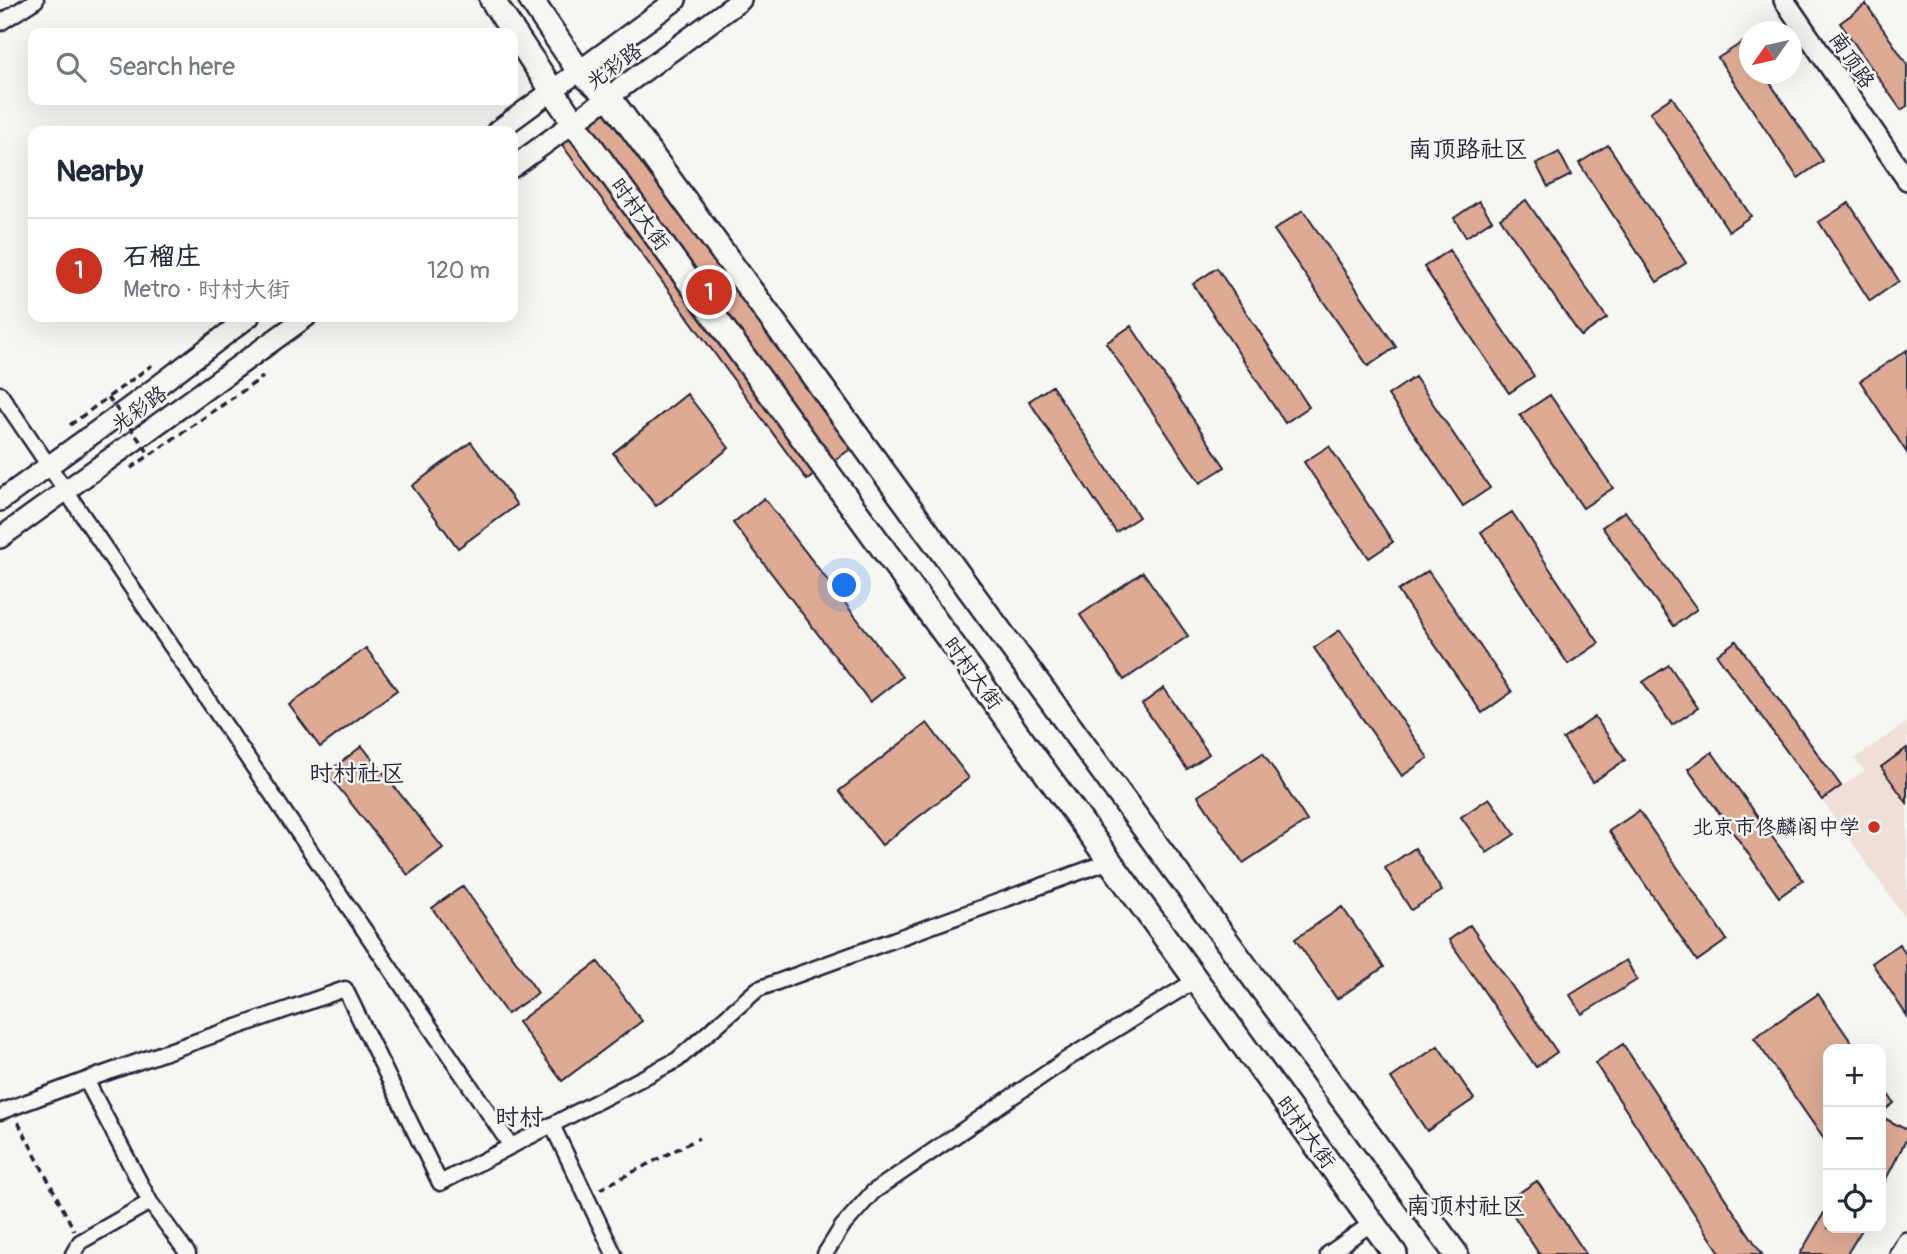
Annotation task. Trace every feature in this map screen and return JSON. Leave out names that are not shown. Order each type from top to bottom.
[{"type":"main road","name":"时村大街","points":[[492,0],[510,28]]},
{"type":"main road","name":"时村大街","points":[[531,0],[579,71],[609,97],[1456,1254]]},
{"type":"main road","name":"光彩路","points":[[504,126],[676,0]]},
{"type":"main road","name":"光彩路","points":[[518,163],[741,0]]},
{"type":"main road","name":"南顶路","points":[[1784,0],[1907,180]]},
{"type":"main road","name":"时村大街","points":[[518,39],[573,123],[1395,1254]]},
{"type":"main road","name":"光彩路","points":[[0,501],[242,322]]},
{"type":"main road","name":"光彩路","points":[[0,538],[299,322]]},
{"type":"main road","points":[[1900,1254],[1907,1242]]},
{"type":"street","points":[[0,23],[36,0]]},
{"type":"street","points":[[0,394],[511,1146]]},
{"type":"street","points":[[5,1110],[345,989],[440,1183],[677,1060],[758,989],[1110,861]]},
{"type":"street","points":[[825,1254],[842,1227],[873,1192],[1067,1059],[1196,980]]},
{"type":"street","points":[[86,1080],[150,1202],[188,1254]]},
{"type":"street","points":[[552,1125],[614,1254]]},
{"type":"street","points":[[77,1248],[150,1202]]},
{"type":"street","points":[[1328,1254],[1373,1223]]},
{"type":"path","points":[[70,425],[152,365]]},
{"type":"path","points":[[130,469],[263,377]]},
{"type":"path","points":[[108,397],[150,455]]},
{"type":"path","points":[[5,1110],[77,1248]]},
{"type":"path","points":[[586,1196],[699,1138]]},
{"type":"shaded area","name":"北京市佟麟阁中学","points":[[1907,722],[1907,920],[1822,800],[1865,771],[1854,759]]},
{"type":"building","points":[[1866,4],[1907,64],[1907,106],[1901,110],[1840,23]]},
{"type":"building","points":[[1739,45],[1739,84],[1771,84],[1823,161],[1798,178],[1718,58]]},
{"type":"building","points":[[1672,97],[1751,216],[1729,231],[1650,112]]},
{"type":"building","points":[[616,101],[863,440],[807,480],[560,142]]},
{"type":"building","points":[[1608,145],[1686,263],[1657,282],[1579,163]]},
{"type":"building","points":[[1559,152],[1571,175],[1548,187],[1536,164]]},
{"type":"building","points":[[1526,200],[1607,318],[1581,336],[1500,218]]},
{"type":"building","points":[[1479,201],[1492,220],[1466,237],[1454,218]]},
{"type":"building","points":[[1849,203],[1899,281],[1870,301],[1819,222]]},
{"type":"building","points":[[1303,210],[1396,347],[1368,366],[1274,230]]},
{"type":"building","points":[[1449,250],[1534,376],[1509,393],[1424,267]]},
{"type":"building","points":[[1217,268],[1309,407],[1285,423],[1193,284]]},
{"type":"building","points":[[1131,326],[1225,467],[1200,483],[1106,343]]},
{"type":"building","points":[[1907,350],[1907,453],[1860,381]]},
{"type":"building","points":[[1415,377],[1490,488],[1463,506],[1388,395]]},
{"type":"building","points":[[1052,386],[1139,517],[1116,532],[1029,401]]},
{"type":"building","points":[[687,394],[729,448],[656,506],[613,453]]},
{"type":"building","points":[[1550,395],[1613,488],[1583,508],[1520,415]]},
{"type":"building","points":[[471,442],[517,505],[458,548],[412,486]]},
{"type":"building","points":[[1329,446],[1393,542],[1369,558],[1304,462]]},
{"type":"building","points":[[764,498],[902,677],[870,702],[733,523]]},
{"type":"building","points":[[1625,511],[1697,609],[1674,626],[1602,527]]},
{"type":"building","points":[[1512,512],[1599,643],[1568,664],[1481,532]]},
{"type":"building","points":[[1428,571],[1512,692],[1482,713],[1398,591]]},
{"type":"building","points":[[1143,572],[1188,636],[1124,680],[1080,615]]},
{"type":"building","points":[[1340,630],[1428,758],[1402,776],[1314,648]]},
{"type":"building","points":[[1736,641],[1841,786],[1822,800],[1717,655]]},
{"type":"building","points":[[366,648],[397,690],[320,747],[289,705]]},
{"type":"building","points":[[1669,665],[1698,708],[1672,725],[1643,682]]},
{"type":"building","points":[[1164,688],[1209,754],[1187,769],[1142,704]]},
{"type":"building","points":[[1595,717],[1625,760],[1593,782],[1563,739]]},
{"type":"building","points":[[927,723],[969,778],[882,845],[839,791]]},
{"type":"building","points":[[362,746],[443,848],[408,875],[327,773]]},
{"type":"building","points":[[1907,748],[1907,803],[1881,767]]},
{"type":"building","points":[[1712,752],[1803,880],[1779,897],[1688,769]]},
{"type":"building","points":[[1263,753],[1307,821],[1243,863],[1198,796]]},
{"type":"building","points":[[1489,798],[1515,834],[1487,853],[1461,817]]},
{"type":"building","points":[[1639,811],[1727,940],[1697,961],[1609,831]]},
{"type":"building","points":[[1415,848],[1442,891],[1411,910],[1385,868]]},
{"type":"building","points":[[463,886],[538,993],[507,1014],[432,908]]},
{"type":"building","points":[[1342,907],[1384,967],[1337,999],[1295,939]]},
{"type":"building","points":[[1470,925],[1557,1052],[1536,1067],[1449,940]]},
{"type":"building","points":[[1899,944],[1907,956],[1907,1016],[1872,963]]},
{"type":"building","points":[[1626,960],[1637,980],[1582,1014],[1570,995]]},
{"type":"building","points":[[598,962],[642,1021],[562,1081],[518,1022]]},
{"type":"building","points":[[1818,994],[1853,1044],[1823,1044],[1823,1138],[1754,1038]]},
{"type":"building","points":[[1623,1044],[1762,1254],[1721,1254],[1595,1063]]},
{"type":"building","points":[[1438,1046],[1474,1099],[1427,1131],[1391,1078]]},
{"type":"building","points":[[1886,1091],[1894,1103],[1886,1109]]},
{"type":"building","points":[[1886,1119],[1907,1130],[1907,1138],[1886,1179]]},
{"type":"building","points":[[1537,1181],[1586,1254],[1539,1254],[1505,1202]]},
{"type":"building","points":[[1823,1215],[1823,1233],[1860,1233],[1847,1254],[1800,1254]]},
{"type":"place","name":"石榴庄","points":[[709,292]]},
{"type":"place","name":"北京市佟麟阁中学","points":[[1874,827]]},
{"type":"district","name":"南顶路社区","points":[[1468,149]]},
{"type":"district","name":"时村社区","points":[[357,773]]},
{"type":"district","name":"时村","points":[[519,1117]]},
{"type":"district","name":"南顶村社区","points":[[1466,1206]]}]
